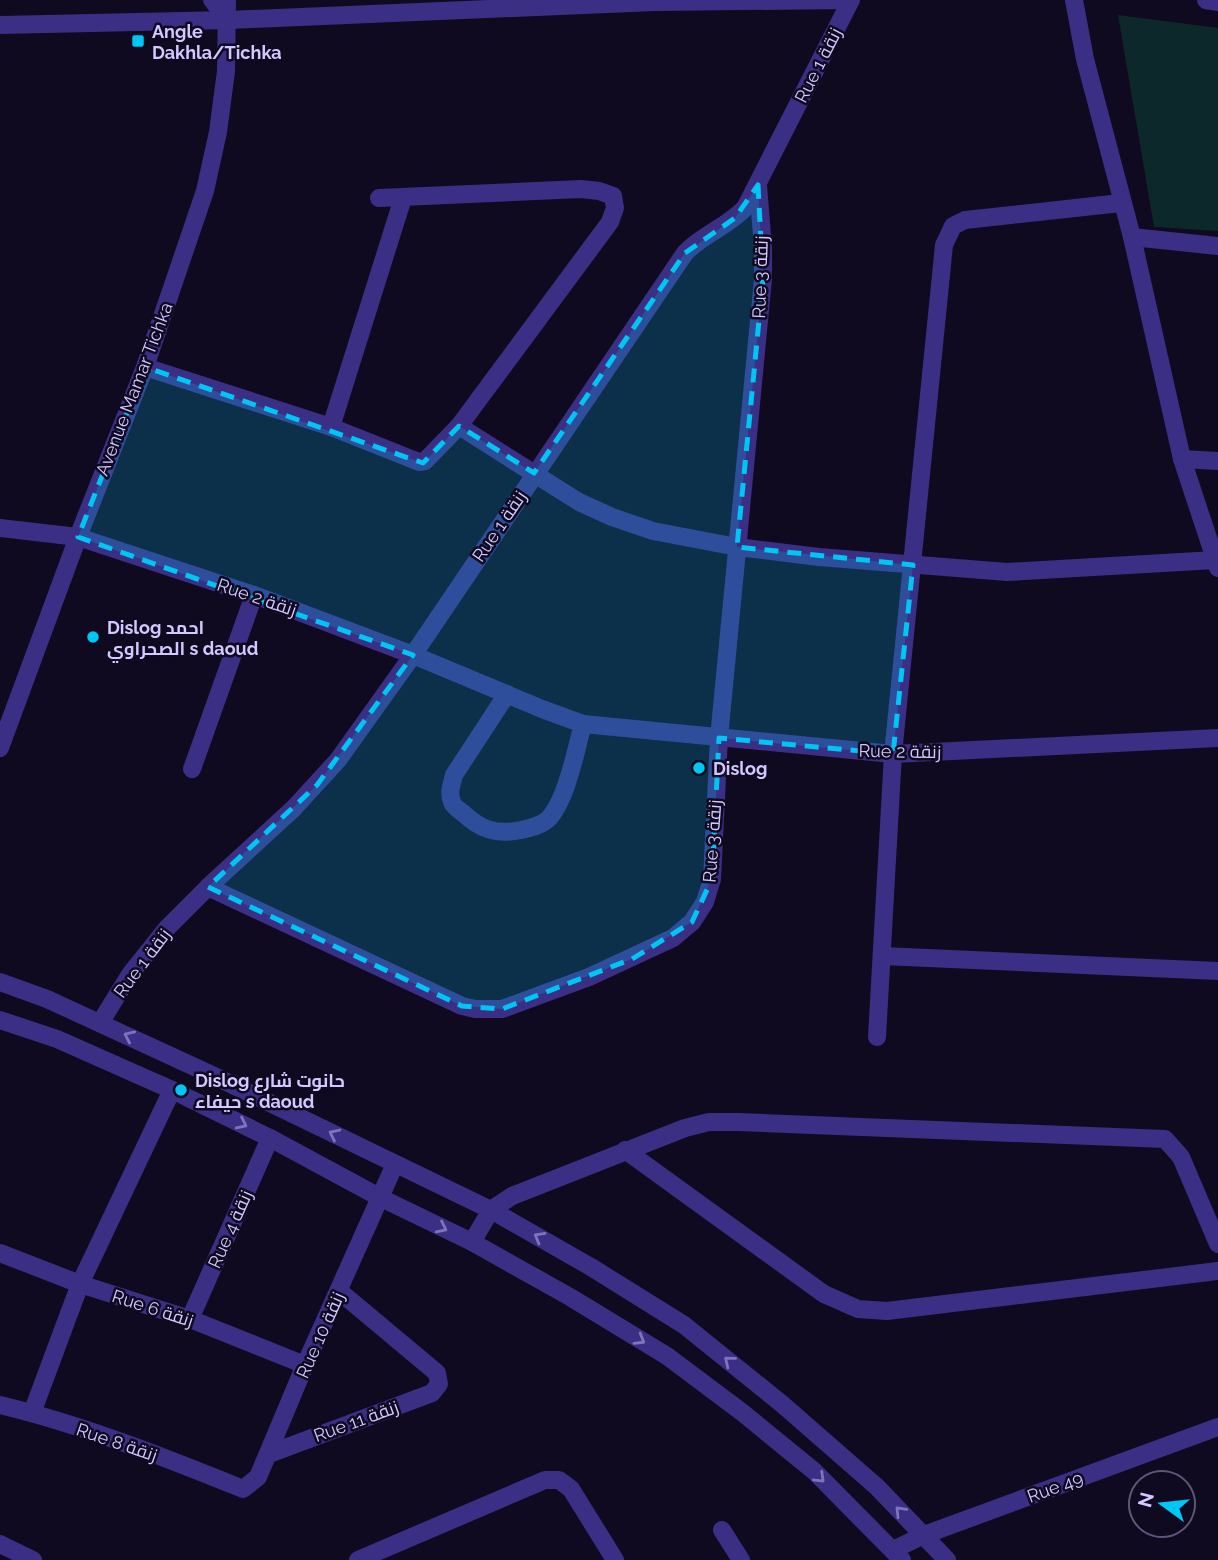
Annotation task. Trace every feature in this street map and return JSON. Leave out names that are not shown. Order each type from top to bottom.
[{"type":"street","points":[[212,0],[228,20]]},
{"type":"street","name":"Avenue Mamar Tichka","points":[[0,748],[78,537],[145,367],[205,191],[219,132],[226,71],[227,0]]},
{"type":"street","points":[[0,25],[228,20],[655,1],[850,0]]},
{"type":"street","name":"Rue 1 زنقة","points":[[100,1023],[149,950],[208,887],[317,785],[358,734],[685,253],[702,237],[736,218],[745,208],[850,0]]},
{"type":"street","points":[[459,426],[579,502],[612,517],[653,531],[737,547],[1007,572],[1217,564],[1182,459],[1132,237],[1085,59],[1074,0]]},
{"type":"street","points":[[1206,0],[1218,2]]},
{"type":"street","name":"Rue 3 زنقة","points":[[208,887],[462,1006],[475,1009],[502,1009],[546,994],[673,938],[692,922],[705,902],[712,879],[719,738],[762,279],[763,248],[758,185]]},
{"type":"street","points":[[145,367],[331,427],[419,462],[425,461],[459,426],[610,222],[615,208],[613,196],[581,189],[379,198]]},
{"type":"street","points":[[331,427],[402,198]]},
{"type":"street","points":[[877,1037],[893,754],[944,244],[953,226],[965,220],[1122,203]]},
{"type":"street","points":[[1132,237],[1218,246]]},
{"type":"street","points":[[1182,459],[1218,461]]},
{"type":"street","name":"Rue 2 زنقة","points":[[0,528],[78,537],[254,595],[413,654],[583,724],[893,754],[1218,738]]},
{"type":"street","points":[[192,769],[254,595]]},
{"type":"street","points":[[507,694],[454,775],[450,790],[452,804],[477,826],[491,832],[508,833],[535,827],[547,820],[565,787],[583,724]]},
{"type":"street","points":[[883,956],[1218,971]]},
{"type":"street","points":[[0,982],[47,999],[100,1023],[491,1210],[591,1267],[684,1325],[782,1404],[877,1487],[947,1560]]},
{"type":"street","points":[[0,1020],[57,1039],[172,1090],[472,1242],[570,1297],[667,1356],[743,1413],[814,1471],[897,1555]]},
{"type":"street","points":[[32,1413],[80,1284],[172,1090]]},
{"type":"street","points":[[472,1242],[491,1210],[512,1196],[625,1150],[709,1122],[1165,1139],[1181,1157],[1218,1244]]},
{"type":"street","name":"Rue 4 زنقة","points":[[190,1319],[270,1138]]},
{"type":"street","points":[[625,1150],[824,1294],[858,1309],[887,1311],[1218,1271]]},
{"type":"street","name":"Rue 10 زنقة","points":[[232,1485],[243,1489],[253,1483],[269,1454],[305,1365],[395,1164]]},
{"type":"street","name":"Rue 6 زنقة","points":[[0,1253],[80,1284],[190,1319],[305,1365]]},
{"type":"street","name":"Rue 11 زنقة","points":[[269,1454],[432,1393],[439,1384],[437,1373],[339,1291]]},
{"type":"street","name":"Rue 8 زنقة","points":[[0,1405],[32,1413],[232,1485]]},
{"type":"street","name":"Rue 49","points":[[897,1555],[924,1535],[1218,1427]]},
{"type":"street","points":[[360,1560],[545,1480],[559,1480],[571,1489],[615,1560]]},
{"type":"street","points":[[722,1530],[741,1560]]},
{"type":"street","points":[[0,1544],[33,1560]]},
{"type":"highlighted area","points":[[758,185],[763,279],[737,547],[913,565],[893,754],[719,738],[712,879],[692,922],[632,959],[502,1009],[462,1006],[208,887],[317,785],[413,655],[78,537],[145,367],[423,463],[459,426],[534,473],[685,253],[735,218]]},
{"type":"green space","points":[[1118,15],[1218,28],[1218,231],[1154,227]]},
{"type":"place","name":"Angle Dakhla/Tichka","points":[[138,41]]},
{"type":"place","name":"Dislog احمد الصحراوي s daoud","points":[[93,637]]},
{"type":"place","name":"Dislog","points":[[699,768]]},
{"type":"place","name":"Dislog حانوت شارع حيفاء s daoud","points":[[181,1090]]}]
